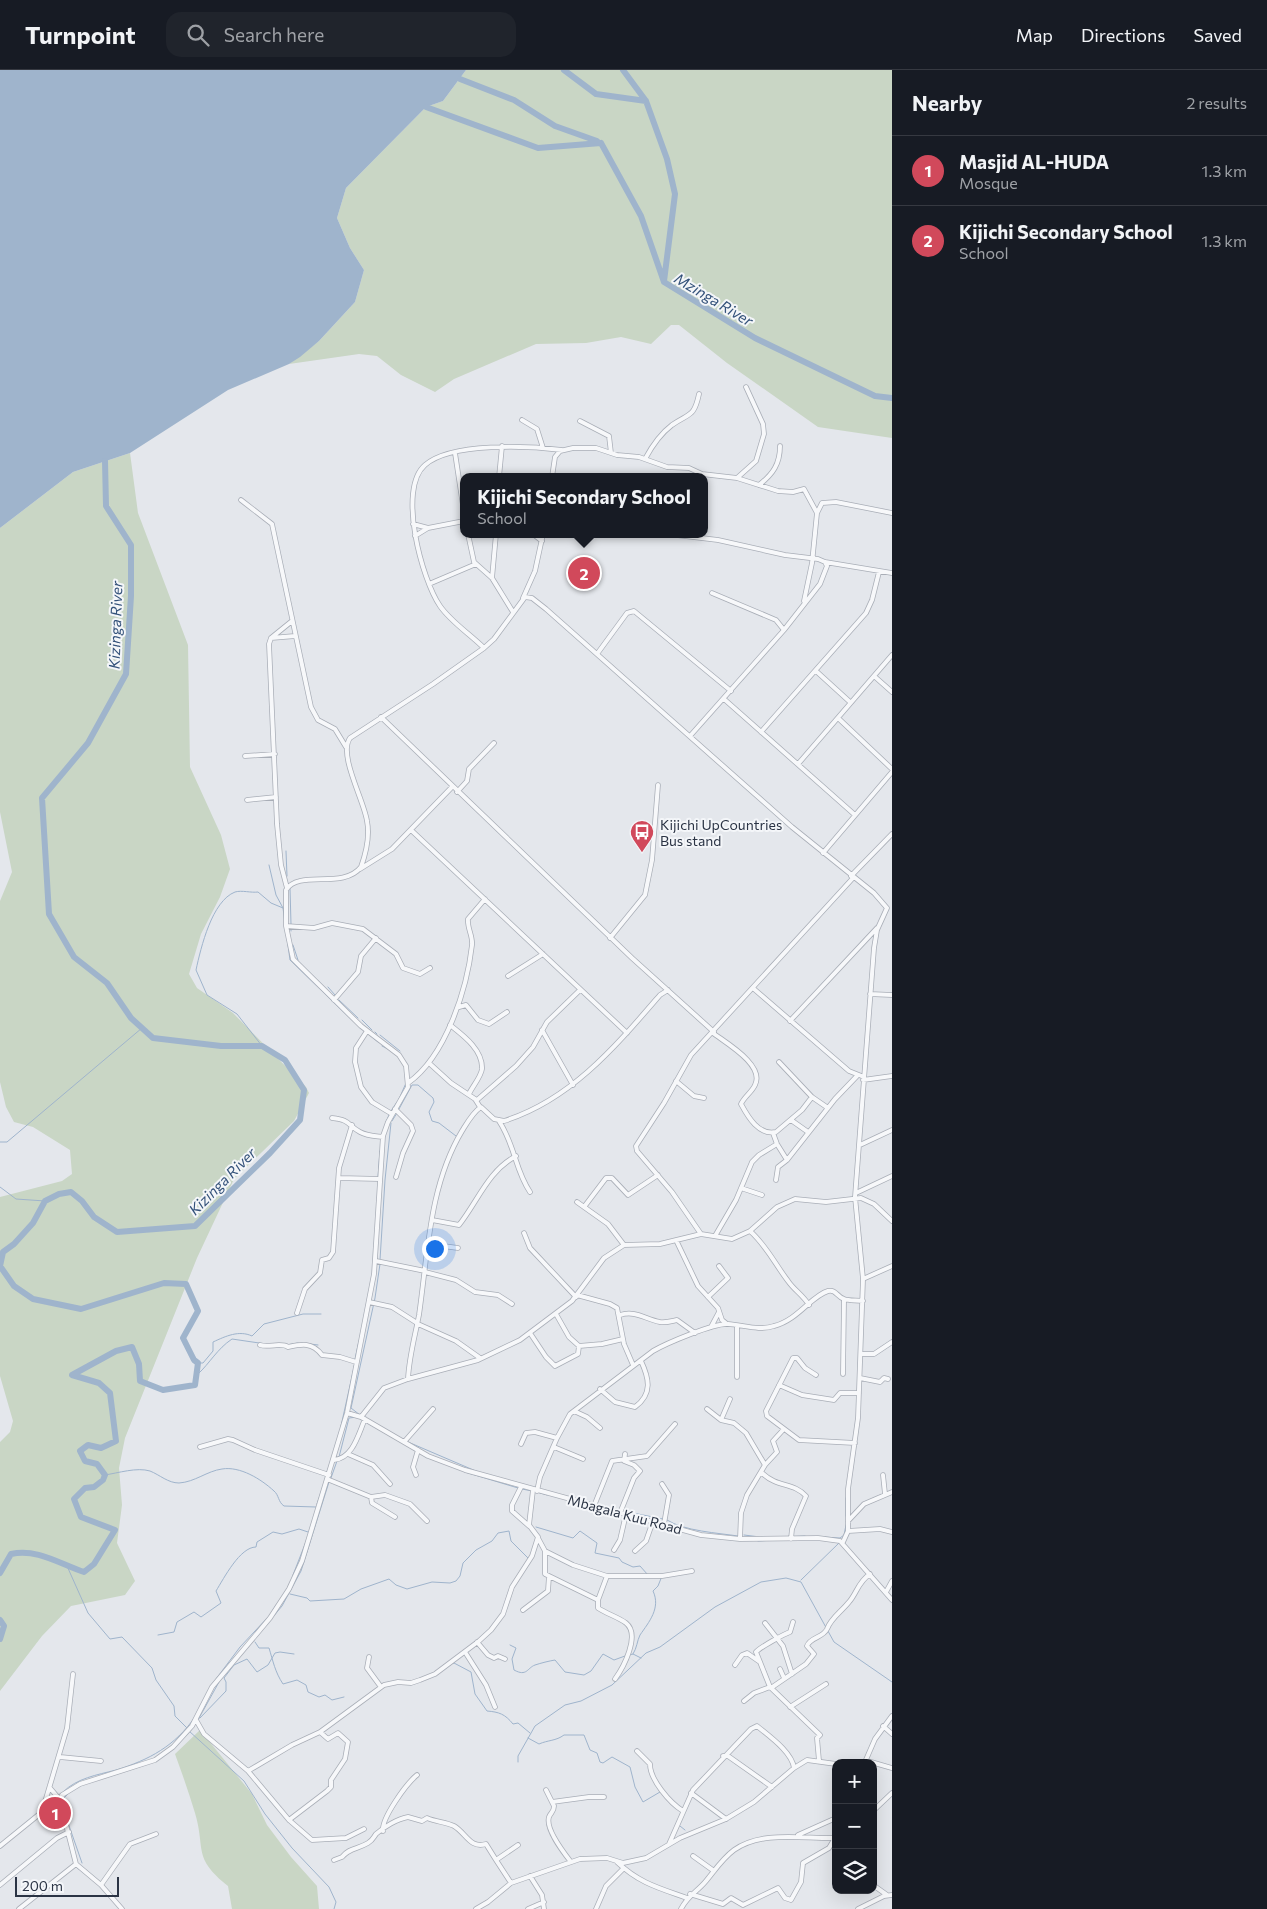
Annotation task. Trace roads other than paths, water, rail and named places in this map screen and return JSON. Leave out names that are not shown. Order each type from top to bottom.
[{"type":"street","points":[[738,478],[756,461],[764,434],[763,424],[746,386]]},
{"type":"street","points":[[645,459],[652,446],[668,429],[692,414],[699,394]]},
{"type":"street","points":[[522,420],[537,429],[543,448]]},
{"type":"street","points":[[580,421],[609,436],[611,453]]},
{"type":"street","points":[[499,473],[502,446]]},
{"type":"street","points":[[484,648],[441,608],[430,584],[412,524],[415,490],[420,469],[436,458],[455,453],[502,446],[562,450],[588,447],[645,459],[667,467],[694,470],[700,473]]},
{"type":"street","points":[[759,485],[775,470],[779,459],[780,446]]},
{"type":"street","points":[[553,473],[555,457],[562,450]]},
{"type":"street","points":[[455,453],[460,486]]},
{"type":"street","points":[[708,475],[738,478],[778,492],[793,492],[804,489],[817,513]]},
{"type":"street","points":[[241,500],[272,524],[294,636],[313,713],[322,723],[336,729],[346,747],[348,761],[361,795],[368,824],[367,843],[360,869]]},
{"type":"street","points":[[803,605],[819,506],[825,501],[892,513]]},
{"type":"street","points":[[415,536],[428,528],[460,522]]},
{"type":"street","points":[[412,524],[428,528]]},
{"type":"street","points":[[469,538],[476,564],[492,578],[512,612]]},
{"type":"street","points":[[492,578],[496,538]]},
{"type":"street","points":[[346,747],[354,734],[433,684],[494,639],[523,598],[534,570],[542,540],[539,538]]},
{"type":"street","points":[[704,538],[725,541],[784,555],[812,558],[825,562],[892,573]]},
{"type":"street","points":[[690,736],[784,630],[825,575],[827,566],[825,562]]},
{"type":"street","points":[[430,584],[476,564]]},
{"type":"street","points":[[761,732],[866,613],[872,600],[879,572]]},
{"type":"street","points":[[712,593],[776,620],[784,630]]},
{"type":"street","points":[[523,598],[534,599],[823,853],[883,901],[887,911]]},
{"type":"street","points":[[597,654],[627,613],[634,611],[731,691]]},
{"type":"street","points":[[0,1846],[42,1812],[61,1803],[65,1793],[80,1784],[154,1760],[186,1734],[196,1720],[212,1687],[270,1618],[289,1589],[302,1561],[347,1413],[376,1261],[383,1137],[392,1114],[407,1090],[408,1072],[402,1059],[334,1000],[293,959],[286,926],[285,900],[287,888],[281,865],[269,644],[271,638],[292,621]]},
{"type":"street","points":[[271,638],[294,636]]},
{"type":"street","points":[[798,764],[892,656]]},
{"type":"street","points":[[816,670],[850,702]]},
{"type":"street","points":[[874,676],[892,692]]},
{"type":"street","points":[[724,699],[855,815]]},
{"type":"street","points":[[381,717],[610,938],[714,1032],[750,1061],[757,1081],[741,1104],[756,1126],[773,1133],[777,1144],[787,1160]]},
{"type":"street","points":[[823,853],[892,771],[838,718]]},
{"type":"street","points":[[457,792],[467,781],[469,769],[494,743]]},
{"type":"street","points":[[244,756],[274,754]]},
{"type":"street","points":[[610,938],[644,895],[652,860],[658,785]]},
{"type":"street","points":[[287,888],[299,881],[342,878],[385,854],[452,787]]},
{"type":"street","points":[[247,800],[276,797]]},
{"type":"street","points":[[411,830],[627,1033]]},
{"type":"street","points":[[701,1234],[635,1147],[687,1060],[754,989],[892,834]]},
{"type":"street","points":[[408,1083],[429,1063],[459,1007],[472,943],[468,919],[485,899]]},
{"type":"street","points":[[790,1021],[879,926],[892,906]]},
{"type":"street","points":[[286,926],[314,928],[332,923],[363,929],[396,954],[401,965],[407,970],[420,974],[430,968]]},
{"type":"street","points":[[879,926],[874,948],[870,994],[856,1195],[863,1279],[860,1378],[848,1489],[848,1531],[842,1542],[892,1600]]},
{"type":"street","points":[[334,1000],[358,972],[361,956],[376,938]]},
{"type":"street","points":[[508,976],[543,954]]},
{"type":"street","points":[[499,1122],[514,1117],[573,1086],[595,1068],[666,988]]},
{"type":"street","points":[[754,989],[857,1076],[864,1079],[892,1076]]},
{"type":"street","points":[[477,1100],[516,1066],[533,1047],[542,1030],[553,1016],[580,990]]},
{"type":"street","points":[[870,994],[892,995]]},
{"type":"street","points":[[459,1007],[465,1004],[478,1020],[489,1024],[507,1012]]},
{"type":"street","points":[[450,1025],[465,1037],[480,1057],[481,1071],[468,1094]]},
{"type":"street","points":[[542,1030],[573,1086]]},
{"type":"street","points":[[368,1031],[357,1044],[355,1056],[361,1087],[372,1102],[392,1114]]},
{"type":"street","points":[[778,1062],[812,1097],[828,1108]]},
{"type":"street","points":[[429,1063],[451,1083],[477,1100],[480,1107],[499,1122],[516,1156],[520,1175],[530,1192]]},
{"type":"street","points":[[776,1180],[776,1169],[787,1160],[828,1108],[857,1076]]},
{"type":"street","points":[[676,1081],[694,1096],[704,1098]]},
{"type":"street","points":[[773,1133],[791,1120],[812,1097]]},
{"type":"street","points":[[408,1379],[410,1351],[417,1323],[438,1186],[459,1136],[480,1107]]},
{"type":"street","points":[[395,1109],[411,1125],[413,1131],[403,1153],[396,1177]]},
{"type":"street","points":[[332,1118],[343,1119],[366,1135],[383,1137]]},
{"type":"street","points":[[791,1120],[808,1132]]},
{"type":"street","points":[[297,1314],[305,1289],[320,1273],[322,1260],[329,1258],[333,1252],[333,1221],[343,1151],[352,1125]]},
{"type":"street","points":[[860,1145],[892,1130]]},
{"type":"street","points":[[715,1236],[731,1210],[755,1158],[777,1144]]},
{"type":"street","points":[[432,1220],[459,1225],[491,1177],[504,1162],[516,1156]]},
{"type":"street","points":[[584,1207],[606,1178],[612,1178],[628,1195],[658,1175]]},
{"type":"street","points":[[334,1460],[348,1454],[363,1418],[382,1390],[408,1379],[452,1368],[480,1358],[507,1347],[530,1333],[577,1296],[609,1251],[624,1245],[656,1245],[701,1234],[730,1240],[750,1230],[777,1207],[792,1200],[826,1202],[856,1195],[892,1176]]},
{"type":"street","points":[[339,1178],[380,1179]]},
{"type":"street","points":[[741,1188],[762,1195]]},
{"type":"street","points":[[856,1195],[874,1204],[892,1221]]},
{"type":"street","points":[[577,1202],[610,1226],[624,1245]]},
{"type":"street","points":[[750,1230],[764,1246],[788,1282],[802,1294],[808,1305]]},
{"type":"street","points":[[524,1233],[530,1248],[577,1296],[617,1308],[620,1315],[623,1339],[633,1365]]},
{"type":"street","points":[[676,1240],[698,1286],[719,1312],[722,1320],[727,1324]]},
{"type":"street","points":[[428,1244],[458,1248]]},
{"type":"street","points":[[376,1261],[425,1271],[456,1280],[475,1292],[498,1296],[512,1304]]},
{"type":"street","points":[[708,1297],[728,1278],[719,1266]]},
{"type":"street","points":[[863,1279],[892,1267]]},
{"type":"street","points":[[529,1526],[535,1491],[566,1420],[574,1411],[600,1390],[622,1376],[633,1365],[667,1343],[711,1328],[727,1324],[738,1326],[774,1326],[793,1319],[808,1305],[829,1291],[836,1292],[844,1299],[863,1301]]},
{"type":"street","points":[[843,1374],[844,1299]]},
{"type":"street","points":[[369,1302],[392,1307],[417,1323],[456,1341],[480,1358]]},
{"type":"street","points":[[620,1315],[627,1312],[660,1322],[677,1320],[695,1333]]},
{"type":"street","points":[[711,1328],[719,1312]]},
{"type":"street","points":[[556,1314],[569,1337],[579,1346]]},
{"type":"street","points":[[737,1377],[738,1326]]},
{"type":"street","points":[[530,1333],[546,1357],[556,1366],[578,1354],[579,1346]]},
{"type":"street","points":[[579,1346],[623,1339]]},
{"type":"street","points":[[861,1354],[874,1354],[892,1342]]},
{"type":"street","points":[[260,1345],[272,1347],[283,1344],[289,1347],[298,1344],[306,1345],[316,1348],[322,1355],[340,1357],[356,1362]]},
{"type":"street","points":[[816,1375],[805,1368],[795,1357],[766,1413],[770,1420],[799,1440],[854,1443]]},
{"type":"street","points":[[600,1390],[615,1402],[635,1407],[648,1390],[648,1378],[640,1361]]},
{"type":"street","points":[[860,1378],[880,1382],[884,1378],[888,1379]]},
{"type":"street","points":[[779,1385],[802,1395],[834,1400],[840,1393],[859,1393]]},
{"type":"street","points":[[721,1420],[730,1399]]},
{"type":"street","points":[[404,1442],[433,1409]]},
{"type":"street","points":[[707,1409],[721,1420],[734,1423],[746,1433],[765,1465]]},
{"type":"street","points":[[574,1411],[587,1417],[600,1428]]},
{"type":"street","name":"Mbagala Kuu Road","points":[[347,1413],[363,1418],[418,1450],[465,1470],[535,1491],[701,1535],[740,1539],[823,1538],[842,1542]]},
{"type":"street","points":[[594,1506],[612,1461],[624,1461],[647,1456],[675,1424]]},
{"type":"street","points":[[740,1539],[741,1513],[747,1494],[765,1465],[777,1452],[773,1442],[783,1430]]},
{"type":"street","points":[[521,1444],[526,1433],[535,1432],[557,1438]]},
{"type":"street","points":[[200,1448],[228,1439],[233,1440],[328,1477],[371,1497],[385,1495],[410,1504],[427,1521]]},
{"type":"street","points":[[554,1447],[583,1459]]},
{"type":"street","points":[[416,1475],[413,1467],[418,1450]]},
{"type":"street","points":[[348,1454],[372,1465],[390,1484]]},
{"type":"street","points":[[624,1461],[625,1454]]},
{"type":"street","points":[[620,1513],[634,1478],[640,1471],[634,1465],[624,1461]]},
{"type":"street","points":[[762,1472],[780,1485],[795,1487],[806,1496],[792,1529],[791,1539]]},
{"type":"street","points":[[883,1475],[885,1494]]},
{"type":"street","points":[[662,1484],[669,1495],[664,1524]]},
{"type":"street","points":[[521,1487],[512,1505],[512,1512],[529,1526],[538,1537],[545,1551],[545,1573],[598,1600]]},
{"type":"street","points":[[848,1521],[864,1504],[892,1492]]},
{"type":"street","points":[[371,1497],[372,1504],[395,1517]]},
{"type":"street","points":[[614,1550],[620,1540],[626,1514]]},
{"type":"street","points":[[635,1551],[646,1540],[653,1521]]},
{"type":"street","points":[[848,1531],[880,1529],[892,1532]]},
{"type":"street","points":[[248,1771],[292,1745],[320,1732],[381,1687],[388,1684],[411,1684],[435,1674],[465,1652],[491,1630],[503,1614],[512,1587],[532,1556],[538,1537]]},
{"type":"street","points":[[545,1551],[573,1565],[608,1576],[662,1576],[692,1571]]},
{"type":"street","points":[[744,1701],[754,1693],[770,1687],[792,1674],[810,1661],[814,1654],[807,1644],[827,1630],[830,1622],[850,1602],[859,1584],[870,1574]]},
{"type":"street","points":[[523,1610],[548,1591],[550,1576]]},
{"type":"street","points":[[608,1576],[598,1600],[598,1609],[625,1622],[630,1629],[629,1655],[616,1678]]},
{"type":"street","points":[[886,1592],[892,1581]]},
{"type":"street","points":[[793,1622],[790,1632],[757,1649],[770,1687],[820,1735],[817,1738],[819,1762]]},
{"type":"street","points":[[765,1623],[786,1653],[792,1674]]},
{"type":"street","points":[[477,1642],[490,1657],[498,1656],[505,1659]]},
{"type":"street","points":[[465,1652],[486,1686],[495,1707]]},
{"type":"street","points":[[736,1664],[742,1655],[746,1654],[760,1662]]},
{"type":"street","points":[[369,1657],[367,1668],[381,1687]]},
{"type":"street","points":[[780,1669],[784,1678]]},
{"type":"street","points":[[42,1812],[68,1728],[73,1674]]},
{"type":"street","points":[[790,1707],[826,1684]]},
{"type":"street","points":[[869,1759],[883,1726],[892,1716]]},
{"type":"street","points":[[196,1720],[204,1734],[248,1771],[303,1835],[316,1841],[346,1838],[364,1829]]},
{"type":"street","points":[[668,1846],[691,1793],[748,1731],[757,1726],[788,1756],[794,1768]]},
{"type":"street","points":[[883,1726],[892,1734]]},
{"type":"street","points":[[289,1820],[331,1787],[330,1780],[345,1759],[348,1742],[345,1738],[338,1733],[328,1739],[320,1732]]},
{"type":"street","points":[[637,1751],[650,1764],[650,1770],[658,1784],[673,1804],[682,1811]]},
{"type":"street","points":[[60,1756],[101,1761]]},
{"type":"street","points":[[724,1756],[728,1756],[772,1787]]},
{"type":"street","points":[[476,1909],[488,1902],[511,1883],[571,1862],[594,1857],[623,1863],[651,1856],[680,1838],[726,1819],[807,1760],[832,1764]]},
{"type":"street","points":[[877,1765],[892,1768]]},
{"type":"street","points":[[383,1831],[382,1824],[405,1788],[417,1775]]},
{"type":"street","points":[[50,1788],[61,1803],[76,1864],[101,1885],[122,1909]]},
{"type":"street","points":[[546,1790],[554,1809],[549,1819],[555,1842],[571,1862]]},
{"type":"street","points":[[691,1793],[726,1819]]},
{"type":"street","points":[[877,1807],[892,1793]]},
{"type":"street","points":[[552,1802],[604,1797]]},
{"type":"street","points":[[334,1860],[342,1857],[350,1849],[358,1848],[370,1842],[376,1834],[403,1818],[414,1817],[422,1821],[427,1818],[452,1825],[474,1844],[480,1846],[486,1844],[511,1883]]},
{"type":"street","points":[[680,1909],[688,1896],[705,1883],[714,1871],[741,1846],[805,1833],[832,1820]]},
{"type":"street","points":[[0,1885],[57,1838],[68,1832]]},
{"type":"street","points":[[101,1885],[130,1844],[156,1834]]},
{"type":"street","points":[[788,1837],[832,1838]]},
{"type":"street","points":[[615,1860],[631,1876],[649,1886],[723,1904],[731,1898],[743,1906],[778,1888],[784,1898],[791,1900],[801,1882],[803,1863],[829,1848],[832,1844]]},
{"type":"street","points":[[496,1860],[518,1845]]},
{"type":"street","points":[[693,1856],[714,1871]]},
{"type":"street","points":[[19,1909],[76,1864]]},
{"type":"street","points":[[596,1909],[606,1886],[624,1868]]},
{"type":"street","points":[[530,1876],[544,1902],[544,1909]]},
{"type":"street","points":[[877,1887],[890,1895]]},
{"type":"street","points":[[858,1909],[890,1895]]},
{"type":"street","points":[[528,1909],[544,1902]]},
{"type":"water","points":[[0,70],[466,70],[443,101],[426,107],[346,188],[337,218],[350,248],[364,270],[355,302],[319,341],[289,364],[228,390],[130,453],[73,472],[0,528]]},
{"type":"waterway","points":[[564,70],[596,94],[646,101]]},
{"type":"waterway","points":[[623,70],[646,101],[667,159],[675,194],[664,281]]},
{"type":"waterway","points":[[460,79],[514,100],[555,126],[597,141]]},
{"type":"waterway","points":[[426,107],[538,148],[601,143]]},
{"type":"waterway","name":"Mzinga River","points":[[601,143],[641,216],[664,282],[755,338],[875,396],[892,398]]},
{"type":"waterway","name":"Kizinga River","points":[[0,1573],[11,1554],[21,1553],[39,1555],[84,1572],[94,1564],[115,1530],[81,1517],[74,1499],[85,1488],[94,1487],[103,1480],[105,1475],[97,1464],[85,1461],[80,1451],[88,1445],[101,1448],[116,1441],[110,1393],[99,1383],[72,1375],[116,1351],[132,1347],[139,1364],[140,1381],[163,1390],[195,1385],[198,1363],[194,1360],[183,1338],[198,1311],[186,1284],[164,1283],[81,1309],[33,1299],[14,1286],[0,1266],[3,1252],[14,1244],[33,1223],[45,1201],[59,1194],[71,1192],[82,1201],[94,1217],[117,1232],[195,1226],[270,1153],[300,1120],[304,1090],[285,1060],[262,1046],[221,1046],[153,1038],[131,1018],[107,983],[74,957],[49,914],[42,798],[88,743],[126,674],[131,596],[131,545],[106,506],[105,461]]},
{"type":"waterway","points":[[286,851],[287,876]]},
{"type":"waterway","points":[[269,865],[276,895],[283,908],[290,960],[353,1021],[378,1042]]},
{"type":"waterway","points":[[290,888],[291,924]]},
{"type":"waterway","points":[[262,1046],[237,1014],[207,995],[196,970],[209,926],[220,905],[227,897],[238,891],[258,892],[271,903],[283,908]]},
{"type":"waterway","points":[[293,945],[298,960]]},
{"type":"waterway","points":[[328,987],[335,995]]},
{"type":"waterway","points":[[339,1000],[358,1018]]},
{"type":"waterway","points":[[362,1020],[372,1030]]},
{"type":"waterway","points":[[0,1142],[7,1142],[142,1028]]},
{"type":"waterway","points":[[380,1035],[400,1051]]},
{"type":"waterway","points":[[382,1046],[388,1049]]},
{"type":"waterway","points":[[399,1099],[406,1083]]},
{"type":"waterway","points":[[399,1109],[412,1085],[418,1085],[433,1098],[434,1102],[429,1112],[432,1121],[439,1123],[456,1136]]},
{"type":"waterway","points":[[391,1111],[397,1102]]},
{"type":"waterway","points":[[392,1121],[397,1113]]},
{"type":"waterway","points":[[386,1122],[389,1115]]},
{"type":"waterway","points":[[380,1260],[391,1123]]},
{"type":"waterway","points":[[378,1177],[380,1151]]},
{"type":"waterway","points":[[0,1187],[16,1199],[45,1201]]},
{"type":"waterway","points":[[360,1415],[351,1408],[375,1298],[380,1264]]},
{"type":"waterway","points":[[198,1363],[203,1363],[213,1351],[213,1342],[232,1334],[252,1336],[264,1324],[303,1314],[321,1314]]},
{"type":"waterway","points":[[198,1374],[222,1347],[232,1339],[266,1344]]},
{"type":"waterway","points":[[355,1359],[359,1341]]},
{"type":"waterway","points":[[287,1345],[298,1343]]},
{"type":"waterway","points":[[302,1343],[318,1345]]},
{"type":"waterway","points":[[341,1426],[355,1363]]},
{"type":"waterway","points":[[339,1457],[349,1418],[357,1417],[378,1429]]},
{"type":"waterway","points":[[408,1442],[478,1472]]},
{"type":"waterway","points":[[432,1459],[440,1462]]},
{"type":"waterway","points":[[331,1478],[337,1461]]},
{"type":"waterway","points":[[105,1475],[145,1470],[171,1482],[179,1483],[190,1481],[217,1470],[236,1469],[250,1474],[269,1486],[284,1506],[316,1507]]},
{"type":"waterway","points":[[465,1472],[518,1488]]},
{"type":"waterway","points":[[249,1646],[282,1606],[301,1571],[329,1482]]},
{"type":"waterway","points":[[317,1504],[323,1487]]},
{"type":"waterway","points":[[522,1489],[532,1491]]},
{"type":"waterway","points":[[537,1492],[547,1495]]},
{"type":"waterway","points":[[846,1498],[846,1516]]},
{"type":"waterway","points":[[597,1504],[619,1510]]},
{"type":"waterway","points":[[623,1511],[663,1519]]},
{"type":"waterway","points":[[667,1520],[682,1527],[738,1536]]},
{"type":"waterway","points":[[822,1537],[840,1538],[844,1535],[846,1525]]},
{"type":"waterway","points":[[536,1527],[573,1538],[580,1531],[597,1543],[595,1553],[619,1558],[622,1562],[633,1567],[640,1566],[648,1575]]},
{"type":"waterway","points":[[158,1635],[174,1632],[177,1622],[194,1612],[201,1617],[221,1603],[216,1591],[238,1557],[250,1548],[256,1547],[257,1542],[273,1532],[282,1534],[299,1529],[308,1532]]},
{"type":"waterway","points":[[290,1594],[307,1598],[310,1601],[344,1599],[361,1589],[389,1579],[396,1585],[407,1589],[432,1582],[450,1583],[456,1581],[460,1576],[463,1563],[476,1550],[492,1541],[498,1533],[509,1531],[511,1541],[528,1558]]},
{"type":"waterway","points":[[744,1535],[760,1537]]},
{"type":"waterway","points":[[784,1537],[805,1536]]},
{"type":"waterway","points":[[293,1575],[307,1539]]},
{"type":"waterway","points":[[758,1541],[774,1540]]},
{"type":"waterway","points":[[801,1580],[839,1543]]},
{"type":"waterway","points":[[67,1566],[88,1613],[110,1639],[122,1637],[152,1668],[156,1680],[174,1706],[175,1716],[187,1728]]},
{"type":"waterway","points":[[633,1654],[640,1635],[655,1609],[656,1603],[653,1591],[658,1586],[662,1576]]},
{"type":"waterway","points":[[518,1762],[518,1756],[535,1726],[565,1705],[581,1701],[612,1685],[646,1653],[660,1647],[715,1607],[761,1582],[786,1578],[801,1582],[834,1642],[892,1682]]},
{"type":"waterway","points":[[272,1612],[276,1605]]},
{"type":"waterway","points":[[213,1683],[240,1647],[270,1615]]},
{"type":"waterway","name":"Kizinga River","points":[[0,1620],[4,1626],[0,1639]]},
{"type":"waterway","points":[[255,1642],[259,1648],[269,1648],[276,1671],[283,1684],[297,1680],[306,1685],[308,1692],[319,1697],[325,1695],[332,1700],[344,1697]]},
{"type":"waterway","points":[[510,1645],[516,1648],[512,1659],[514,1670],[522,1673],[532,1666],[555,1660],[565,1672],[584,1675],[591,1671],[603,1654],[614,1660],[625,1656]]},
{"type":"waterway","points":[[200,1718],[226,1691],[224,1678],[234,1665],[247,1659],[257,1672],[268,1665],[275,1653],[294,1654]]},
{"type":"waterway","points":[[629,1655],[633,1654],[641,1658]]},
{"type":"waterway","points":[[451,1664],[454,1663],[471,1672],[475,1694],[487,1711],[502,1714],[513,1724],[518,1723],[530,1733]]},
{"type":"waterway","points":[[198,1720],[219,1682]]},
{"type":"waterway","points":[[63,1792],[81,1780],[139,1762],[160,1751],[179,1736],[195,1717]]},
{"type":"waterway","points":[[179,1743],[192,1729]]},
{"type":"waterway","points":[[189,1731],[244,1781],[265,1814],[292,1848],[329,1887],[336,1902],[334,1909]]},
{"type":"waterway","points":[[528,1738],[539,1744],[564,1735],[584,1735],[590,1750],[597,1753],[600,1762],[603,1763],[612,1757],[630,1767],[635,1787],[643,1802],[660,1792]]},
{"type":"waterway","points":[[101,1779],[145,1765]]},
{"type":"waterway","points":[[665,1792],[673,1800]]},
{"type":"waterway","points":[[68,1794],[64,1798],[66,1817],[82,1863]]},
{"type":"waterway","points":[[680,1826],[685,1830]]},
{"type":"waterway","points":[[69,1843],[71,1851]]},
{"type":"waterway","points":[[76,1867],[87,1875]]},
{"type":"waterway","points":[[105,1887],[124,1909]]},
{"type":"place","name":"Kijichi Secondary School","points":[[584,573]]},
{"type":"place","name":"Kijichi UpCountries Bus stand","points":[[642,853]]},
{"type":"place","name":"Masjid AL-HUDA","points":[[55,1813]]}]
